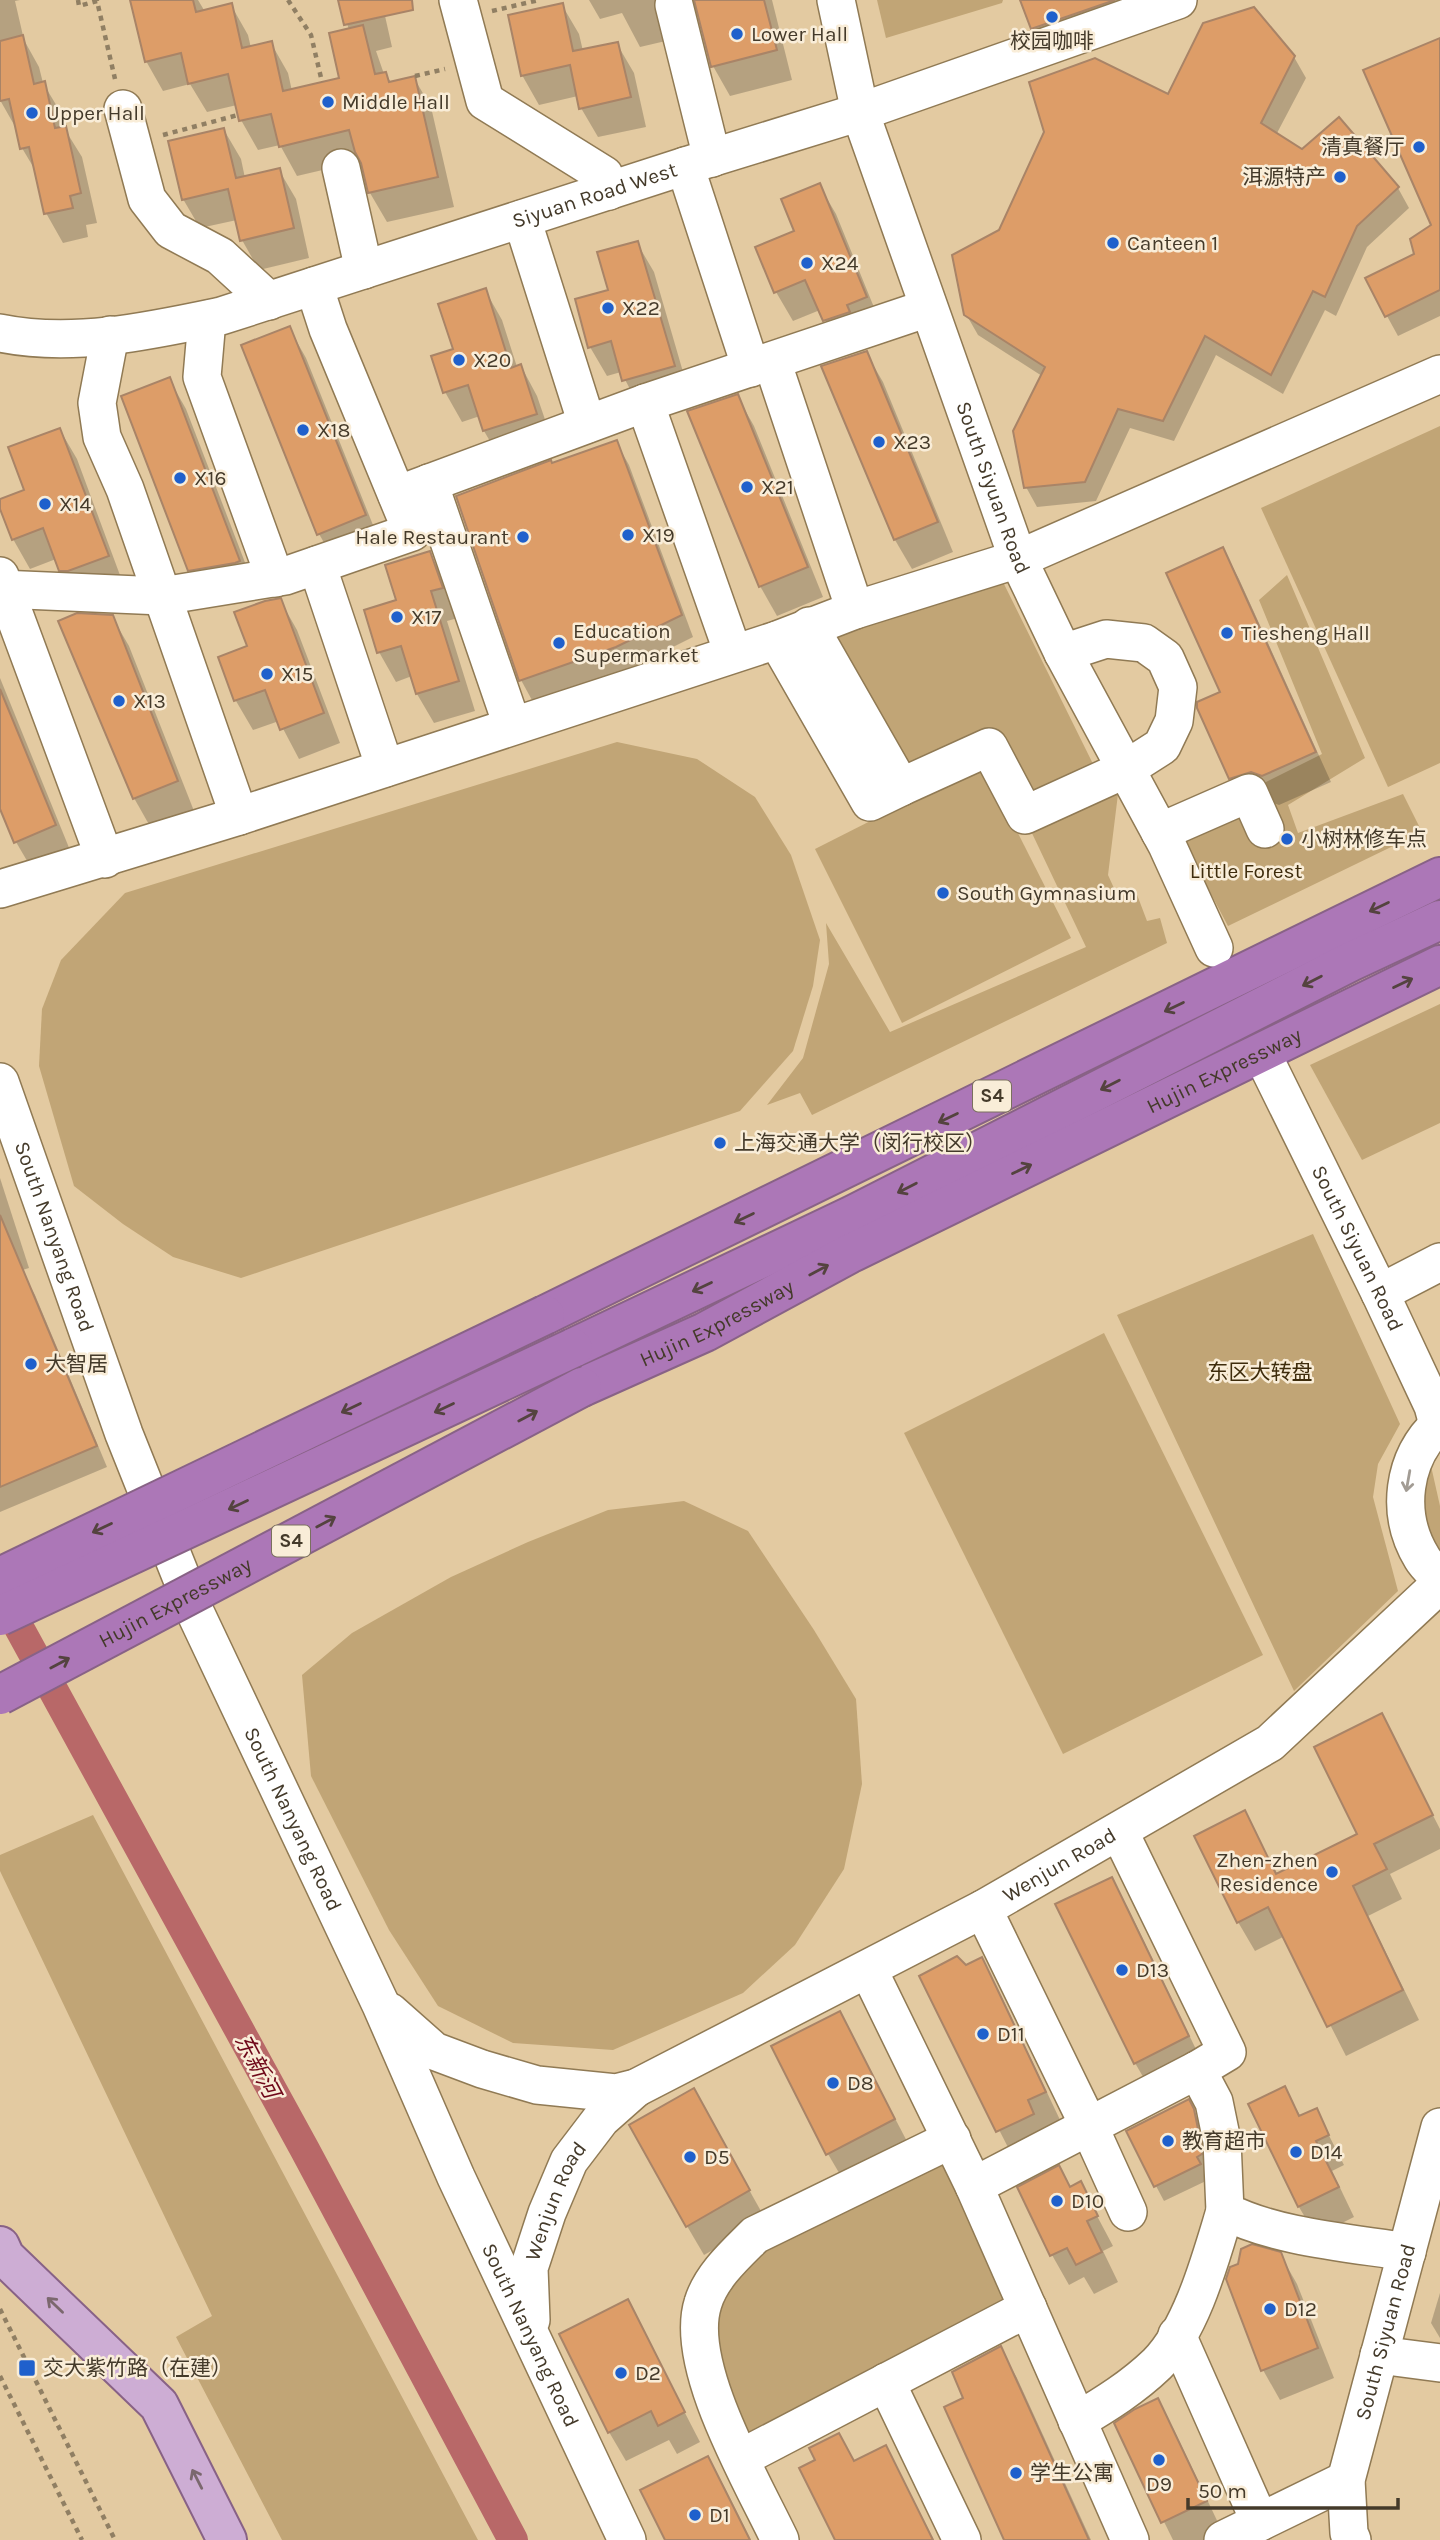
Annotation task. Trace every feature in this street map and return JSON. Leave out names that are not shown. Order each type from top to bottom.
[{"type":"highway","name":"S4","points":[[0,1577],[545,1315],[1440,877]]},
{"type":"highway","name":"Hujin Expressway","points":[[0,1616],[853,1215],[1350,962],[1440,920]]},
{"type":"highway","name":"Hujin Expressway","points":[[0,1695],[582,1387],[705,1332],[849,1254],[1440,965]]},
{"type":"main road","points":[[0,2246],[5,2257],[159,2405],[227,2540]]},
{"type":"lane","points":[[458,0],[485,101],[604,176],[610,191]]},
{"type":"lane","name":"South Siyuan Road","points":[[836,0],[860,112],[1018,559],[1063,653],[1160,832],[1214,948]]},
{"type":"lane","name":"Siyuan Road West","points":[[0,333],[77,338],[145,331],[209,319],[860,112],[1178,0]]},
{"type":"lane","points":[[674,5],[699,162],[762,365],[855,610]]},
{"type":"lane","points":[[123,109],[147,199],[170,230],[220,256],[269,301]]},
{"type":"lane","points":[[341,168],[364,270]]},
{"type":"lane","points":[[522,219],[587,424]]},
{"type":"lane","points":[[314,286],[328,329],[413,489],[512,726]]},
{"type":"lane","points":[[413,489],[645,403],[928,308]]},
{"type":"lane","points":[[209,319],[205,331],[202,377],[275,578]]},
{"type":"lane","points":[[110,335],[97,403],[102,437],[125,489],[239,816]]},
{"type":"lane","points":[[0,889],[239,816],[793,633],[855,610],[1018,559],[1440,374]]},
{"type":"lane","points":[[645,403],[733,653]]},
{"type":"lane","points":[[105,859],[2,585],[162,596],[275,578],[412,533],[413,489]]},
{"type":"lane","points":[[317,565],[385,768]]},
{"type":"lane","points":[[793,633],[870,802],[989,747],[1026,815],[1126,769],[1162,747],[1174,720],[1178,687],[1166,658],[1144,643],[1106,639],[1063,653]]},
{"type":"lane","points":[[1160,832],[1249,793],[1265,829]]},
{"type":"lane","name":"South Siyuan Road","points":[[1268,1066],[1380,1293],[1433,1406],[1439,1426]]},
{"type":"lane","name":"South Nanyang Road","points":[[0,1082],[124,1434],[196,1614],[381,2005],[456,2177],[627,2540]]},
{"type":"lane","points":[[1380,1293],[1440,1262]]},
{"type":"lane","points":[[1439,1426],[1420,1447],[1408,1474],[1404,1504],[1410,1533],[1423,1559],[1440,1581]]},
{"type":"lane","name":"Wenjun Road","points":[[381,2005],[434,2051],[482,2069],[537,2085],[616,2093],[636,2088],[983,1909],[1270,1743],[1440,1581]]},
{"type":"lane","points":[[974,2186],[1227,2052],[1119,1831]]},
{"type":"lane","points":[[983,1909],[1128,2212]]},
{"type":"lane","points":[[868,1969],[974,2186],[1130,2540]]},
{"type":"lane","points":[[1077,2421],[1122,2394],[1159,2362],[1185,2323],[1210,2259],[1225,2211],[1222,2141],[1214,2102],[1197,2070]]},
{"type":"lane","name":"Wenjun Road","points":[[532,2339],[529,2268],[555,2192],[569,2161],[601,2119],[636,2088]]},
{"type":"lane","name":"South Siyuan Road","points":[[1352,2540],[1349,2533],[1346,2480],[1407,2252],[1430,2206],[1440,2127]]},
{"type":"lane","points":[[780,2540],[717,2407],[703,2362],[699,2337],[703,2303],[717,2277],[755,2235],[952,2139]]},
{"type":"lane","points":[[1225,2211],[1246,2222],[1407,2252]]},
{"type":"lane","points":[[741,2458],[1028,2308]]},
{"type":"lane","points":[[1177,2335],[1260,2522]]},
{"type":"lane","points":[[1380,2355],[1440,2363]]},
{"type":"lane","points":[[886,2382],[962,2540]]},
{"type":"lane","points":[[1223,2540],[1346,2480]]},
{"type":"path","points":[[288,0],[311,35],[322,82]]},
{"type":"path","points":[[0,2309],[116,2540]]},
{"type":"path","points":[[0,2376],[82,2540]]},
{"type":"green space","points":[[877,0],[1003,0],[1002,3],[886,38]]},
{"type":"green space","points":[[1440,426],[1440,763],[1388,787],[1261,508]]},
{"type":"green space","name":"Little Forest","points":[[1287,575],[1365,758],[1288,805],[1298,833],[1403,794],[1422,832],[1228,926],[1180,836],[1256,787],[1322,754],[1259,600]]},
{"type":"green space","points":[[1002,580],[1096,770],[1030,798],[997,737],[910,770],[835,637]]},
{"type":"green space","points":[[617,742],[697,759],[755,797],[791,855],[820,940],[813,986],[793,1051],[740,1111],[241,1278],[173,1257],[123,1224],[74,1186],[39,1066],[42,1009],[61,960],[125,893]]},
{"type":"green space","name":"South Gymnasium","points":[[983,764],[1071,938],[902,1023],[815,849]]},
{"type":"green space","points":[[1118,794],[1108,875],[1118,897],[1136,892],[1147,921],[1160,918],[1167,943],[812,1115],[800,1093],[767,1105],[803,1058],[829,964],[826,923],[890,1032],[1086,947],[1030,829]]},
{"type":"green space","points":[[1440,1004],[1440,1123],[1362,1160],[1310,1065]]},
{"type":"green space","name":"东区大转盘","points":[[1313,1234],[1400,1424],[1378,1464],[1373,1497],[1398,1591],[1294,1691],[1117,1315]]},
{"type":"green space","points":[[1104,1333],[1263,1655],[1063,1754],[904,1433]]},
{"type":"green space","points":[[1431,1466],[1440,1506],[1440,1552],[1423,1530],[1422,1474]]},
{"type":"green space","points":[[684,1501],[748,1531],[856,1699],[862,1784],[844,1869],[795,1945],[743,1993],[613,2050],[513,2043],[438,2006],[389,1930],[311,1776],[302,1675],[352,1633],[451,1577],[608,1510]]},
{"type":"green space","points":[[93,1815],[478,2540],[282,2540],[176,2337],[212,2316],[0,1871],[0,1855]]},
{"type":"green space","points":[[952,2139],[1028,2308],[741,2458],[703,2303],[717,2277]]},
{"type":"building","name":"Middle Hall","points":[[130,0],[193,0],[196,12],[232,3],[242,48],[272,41],[283,91],[339,78],[329,33],[363,25],[375,74],[386,72],[389,82],[415,76],[438,177],[368,193],[349,130],[279,147],[271,114],[239,121],[228,74],[188,84],[181,53],[145,62]]},
{"type":"building","points":[[338,0],[412,0],[413,10],[344,25]]},
{"type":"building","name":"Lower Hall","points":[[694,0],[764,0],[777,50],[711,67]]},
{"type":"building","name":"校园咖啡","points":[[1020,0],[1115,0],[1031,29]]},
{"type":"building","points":[[563,3],[573,51],[618,42],[631,97],[579,109],[570,65],[521,76],[508,15]]},
{"type":"building","name":"Canteen 1","points":[[1254,7],[1295,56],[1261,123],[1302,149],[1339,117],[1399,187],[1357,226],[1325,297],[1313,291],[1271,375],[1205,336],[1163,421],[1118,409],[1085,482],[1024,488],[1013,431],[1045,367],[964,315],[952,255],[999,230],[1044,132],[1029,82],[1095,58],[1168,94],[1203,23]]},
{"type":"building","name":"Upper Hall","points":[[23,35],[34,84],[45,81],[55,128],[66,126],[81,193],[70,196],[73,208],[44,214],[29,147],[20,149],[9,99],[0,101],[0,41]]},
{"type":"building","name":"清真餐厅","points":[[1440,38],[1440,290],[1385,317],[1365,278],[1414,254],[1410,239],[1431,225],[1363,70]]},
{"type":"building","points":[[224,128],[236,178],[280,168],[294,228],[240,241],[228,189],[182,200],[168,141]]},
{"type":"building","name":"X24","points":[[820,183],[867,297],[847,305],[850,312],[823,321],[805,280],[774,293],[755,247],[794,231],[781,199]]},
{"type":"building","name":"X22","points":[[638,241],[675,366],[622,381],[611,341],[588,348],[575,299],[608,290],[597,252]]},
{"type":"building","name":"X20","points":[[486,288],[511,368],[521,364],[537,414],[483,431],[468,385],[443,393],[431,356],[453,349],[438,304]]},
{"type":"building","name":"X18","points":[[290,326],[366,515],[317,535],[241,345]]},
{"type":"building","name":"X23","points":[[867,351],[938,522],[894,540],[821,366]]},
{"type":"building","name":"X16","points":[[170,377],[240,561],[235,563],[188,571],[121,396]]},
{"type":"building","name":"X21","points":[[738,394],[808,567],[759,587],[687,411]]},
{"type":"building","name":"X14","points":[[60,428],[109,556],[68,571],[59,571],[43,528],[12,540],[0,509],[0,499],[24,490],[8,447]]},
{"type":"building","points":[[617,440],[682,615],[616,647],[519,681],[456,496],[551,460],[552,463]]},
{"type":"building","name":"Tiesheng Hall","points":[[1223,547],[1316,752],[1262,776],[1251,772],[1229,779],[1197,708],[1197,702],[1220,692],[1166,573]]},
{"type":"building","name":"X17","points":[[430,551],[443,588],[431,591],[459,681],[416,694],[401,646],[377,653],[364,610],[396,600],[385,565]]},
{"type":"building","name":"X15","points":[[281,598],[324,713],[280,730],[265,690],[234,701],[218,657],[247,646],[234,612]]},
{"type":"building","name":"X13","points":[[77,613],[113,615],[178,781],[133,799],[58,621]]},
{"type":"building","points":[[0,689],[56,825],[14,843],[0,809]]},
{"type":"building","name":"大智居","points":[[0,1215],[97,1446],[0,1487]]},
{"type":"building","name":"Zhen-zhen Residence","points":[[1382,1713],[1433,1815],[1374,1844],[1387,1869],[1353,1886],[1403,1990],[1327,2027],[1268,1907],[1237,1923],[1194,1836],[1245,1810],[1276,1874],[1357,1834],[1314,1747]]},
{"type":"building","name":"D13","points":[[1112,1877],[1189,2036],[1134,2064],[1055,1904]]},
{"type":"building","name":"D11","points":[[957,1956],[966,1965],[982,1957],[1046,2092],[1028,2100],[1034,2114],[996,2132],[919,1976]]},
{"type":"building","name":"D8","points":[[840,2011],[895,2119],[826,2155],[771,2046]]},
{"type":"building","name":"D14","points":[[1285,2086],[1299,2116],[1317,2108],[1329,2135],[1316,2141],[1339,2187],[1298,2207],[1248,2104]]},
{"type":"building","name":"D5","points":[[694,2088],[750,2190],[686,2227],[629,2125]]},
{"type":"building","name":"教育超市","points":[[1189,2099],[1194,2109],[1201,2144],[1202,2154],[1197,2157],[1201,2164],[1154,2187],[1126,2131]]},
{"type":"building","name":"D10","points":[[1059,2165],[1070,2187],[1081,2181],[1098,2216],[1087,2221],[1102,2252],[1076,2265],[1067,2248],[1050,2256],[1017,2187]]},
{"type":"building","name":"D12","points":[[1252,2244],[1281,2252],[1318,2348],[1261,2371],[1226,2279],[1230,2267],[1238,2264],[1241,2249]]},
{"type":"building","name":"D2","points":[[628,2299],[685,2412],[658,2426],[651,2411],[608,2433],[559,2334]]},
{"type":"building","name":"学生公寓","points":[[1001,2346],[1089,2540],[1004,2540],[944,2407],[963,2398],[952,2372]]},
{"type":"building","name":"D9","points":[[1158,2398],[1207,2501],[1161,2523],[1114,2423]]},
{"type":"building","points":[[839,2433],[854,2461],[886,2445],[933,2540],[835,2540],[799,2468],[815,2460],[809,2448]]},
{"type":"building","name":"D1","points":[[708,2456],[750,2540],[665,2540],[640,2490]]},
{"type":"waterway","name":"东新河","points":[[0,1593],[305,2150],[513,2540]]},
{"type":"place","name":"校园咖啡","points":[[1052,17]]},
{"type":"place","name":"Lower Hall","points":[[737,34]]},
{"type":"place","name":"Middle Hall","points":[[328,102]]},
{"type":"place","name":"Upper Hall","points":[[32,113]]},
{"type":"place","name":"清真餐厅","points":[[1419,147]]},
{"type":"place","name":"洱源特产","points":[[1340,177]]},
{"type":"place","name":"Canteen 1","points":[[1113,243]]},
{"type":"place","name":"X24","points":[[807,263]]},
{"type":"place","name":"X22","points":[[608,308]]},
{"type":"place","name":"X20","points":[[459,360]]},
{"type":"place","name":"X18","points":[[303,430]]},
{"type":"place","name":"X23","points":[[879,442]]},
{"type":"place","name":"X16","points":[[180,478]]},
{"type":"place","name":"X21","points":[[747,487]]},
{"type":"place","name":"X14","points":[[45,504]]},
{"type":"place","name":"X19","points":[[628,535]]},
{"type":"place","name":"Hale Restaurant","points":[[523,537]]},
{"type":"place","name":"X17","points":[[397,617]]},
{"type":"place","name":"Tiesheng Hall","points":[[1227,633]]},
{"type":"place","name":"Education Supermarket","points":[[559,643]]},
{"type":"place","name":"X15","points":[[267,674]]},
{"type":"place","name":"X13","points":[[119,701]]},
{"type":"place","name":"小树林修车点","points":[[1287,839]]},
{"type":"place","name":"South Gymnasium","points":[[943,893]]},
{"type":"place","name":"上海交通大学（闵行校区）","points":[[720,1143]]},
{"type":"place","name":"大智居","points":[[31,1364]]},
{"type":"place","name":"Zhen-zhen Residence","points":[[1332,1872]]},
{"type":"place","name":"D13","points":[[1122,1970]]},
{"type":"place","name":"D11","points":[[983,2034]]},
{"type":"place","name":"D8","points":[[833,2083]]},
{"type":"place","name":"教育超市","points":[[1168,2141]]},
{"type":"place","name":"D14","points":[[1296,2152]]},
{"type":"place","name":"D5","points":[[690,2157]]},
{"type":"place","name":"D10","points":[[1057,2201]]},
{"type":"place","name":"D12","points":[[1270,2309]]},
{"type":"place","name":"交大紫竹路（在建）","points":[[27,2368]]},
{"type":"place","name":"D2","points":[[621,2373]]},
{"type":"place","name":"D9","points":[[1159,2460]]},
{"type":"place","name":"学生公寓","points":[[1016,2473]]},
{"type":"place","name":"D1","points":[[695,2515]]}]
